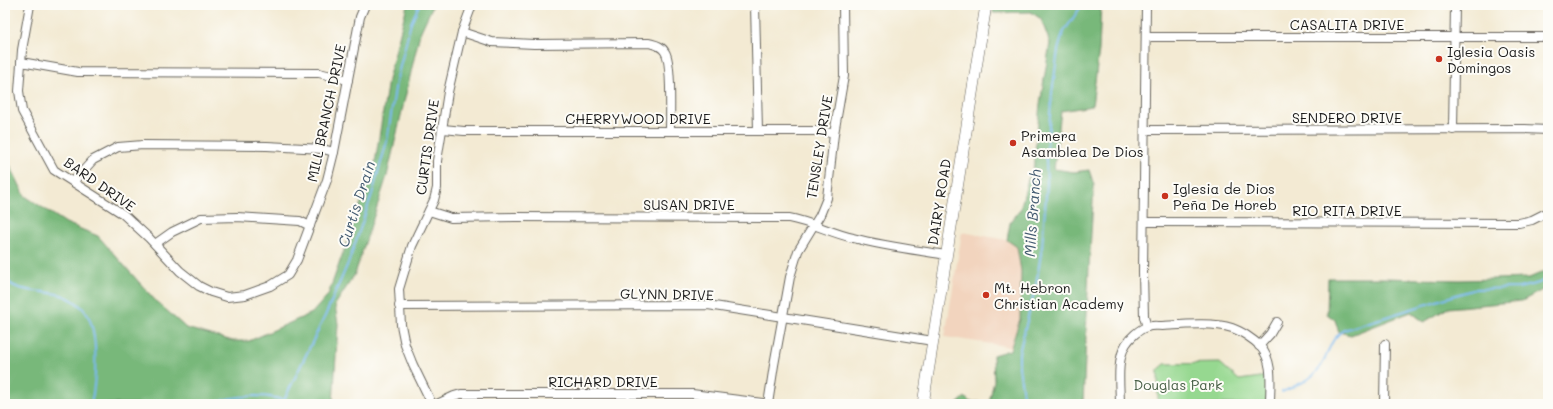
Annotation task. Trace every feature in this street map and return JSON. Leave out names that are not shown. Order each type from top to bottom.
[{"type":"street","name":"BARD DRIVE","points":[[30,5],[21,62],[19,91],[22,111],[54,170],[123,214],[155,244],[180,271],[199,286],[227,297]]},
{"type":"street","name":"MILL BRANCH DRIVE","points":[[227,297],[245,295],[270,286],[288,275],[296,260],[327,180],[334,152],[360,17],[364,5]]},
{"type":"street","name":"CURTIS DRIVE","points":[[432,404],[405,345],[399,306],[399,288],[412,246],[434,200],[437,188],[438,161],[448,92],[462,32],[472,5]]},
{"type":"street","points":[[755,5],[758,131]]},
{"type":"street","name":"TENSLEY DRIVE","points":[[770,404],[790,277],[798,251],[827,198],[834,134],[844,76],[843,5]]},
{"type":"street","name":"DAIRY ROAD","points":[[923,404],[986,5]]},
{"type":"street","points":[[1146,5],[1143,283],[1144,317],[1147,327]]},
{"type":"street","points":[[1453,130],[1456,37],[1455,5]]},
{"type":"street","points":[[462,32],[492,42],[534,44],[649,43],[658,45],[665,50],[669,62],[670,131]]},
{"type":"street","name":"CASALITA DRIVE","points":[[1146,37],[1548,37]]},
{"type":"street","points":[[21,62],[78,72],[318,74],[348,80]]},
{"type":"street","name":"CHERRYWOOD DRIVE","points":[[443,129],[464,131],[822,131],[834,134]]},
{"type":"street","name":"SENDERO DRIVE","points":[[1145,130],[1548,130]]},
{"type":"street","points":[[73,182],[93,160],[118,147],[267,146],[323,149],[334,152]]},
{"type":"street","name":"SUSAN DRIVE","points":[[429,210],[451,218],[471,219],[789,218],[814,224],[851,238],[946,255]]},
{"type":"street","name":"RIO RITA DRIVE","points":[[1144,222],[1519,223],[1532,220],[1548,212]]},
{"type":"street","points":[[155,244],[172,232],[201,218],[237,217],[300,221],[310,226]]},
{"type":"street","name":"GLYNN DRIVE","points":[[399,306],[708,305],[933,341]]},
{"type":"street","points":[[1260,346],[1270,334],[1277,322]]},
{"type":"street","points":[[1120,404],[1121,354],[1126,344],[1136,333],[1147,327],[1182,325],[1220,326],[1241,332],[1260,346],[1268,360],[1271,374],[1270,404]]},
{"type":"street","points":[[1384,404],[1385,344]]},
{"type":"street","name":"RICHARD DRIVE","points":[[437,404],[461,394],[692,394],[770,404]]},
{"type":"shaded area","name":"Mt. Hebron Christian Academy","points":[[962,232],[1007,240],[1017,247],[1021,271],[1020,319],[1011,347],[945,337]]},
{"type":"green space","points":[[407,5],[433,5],[420,33],[387,176],[355,274],[335,305],[338,324],[333,404],[5,404],[5,155],[25,196],[66,223],[98,236],[154,299],[186,328],[233,341],[249,341],[312,313],[328,295],[375,163],[388,80]]},
{"type":"green space","points":[[994,5],[1101,5],[1099,50],[1092,106],[1061,111],[1054,169],[1074,172],[1089,170],[1094,185],[1083,404],[957,404],[965,397],[970,402],[989,402],[994,381],[993,355],[1010,350],[1020,319],[1021,271],[1017,247],[1007,240],[1010,223],[1020,210],[1028,179],[1033,172],[1040,104],[1050,43],[1041,19],[1031,12],[993,13]]},
{"type":"green space","points":[[1548,270],[1548,287],[1522,301],[1448,308],[1424,322],[1411,312],[1351,335],[1339,332],[1335,320],[1327,314],[1328,278],[1459,280],[1529,278]]},
{"type":"green space","name":"Douglas Park","points":[[1220,363],[1239,380],[1268,376],[1266,404],[1158,404],[1158,370],[1165,364]]},
{"type":"waterway","name":"Curtis Drain","points":[[284,400],[325,316],[349,261],[372,194],[387,141],[396,82],[411,23],[419,5]]},
{"type":"waterway","name":"Mills Branch","points":[[1023,404],[1019,353],[1036,285],[1042,247],[1047,183],[1046,159],[1052,93],[1058,50],[1063,33],[1082,5]]},
{"type":"waterway","points":[[1282,392],[1311,377],[1319,369],[1332,342],[1339,333],[1344,330],[1475,289],[1519,288],[1539,283],[1548,277]]},
{"type":"waterway","name":"Mills Branch","points":[[5,279],[16,287],[61,295],[74,301],[87,314],[91,323],[95,345],[95,371],[91,404]]},
{"type":"waterway","name":"Mills Branch","points":[[212,404],[220,401],[252,396],[263,396],[283,400],[291,404]]},
{"type":"place","name":"Iglesia Oasis Domingos","points":[[1439,59]]},
{"type":"place","name":"Primera Asamblea De Dios","points":[[1013,143]]},
{"type":"place","name":"Iglesia de Dios Peña De Horeb","points":[[1165,196]]},
{"type":"place","name":"Mt. Hebron Christian Academy","points":[[986,295]]}]
